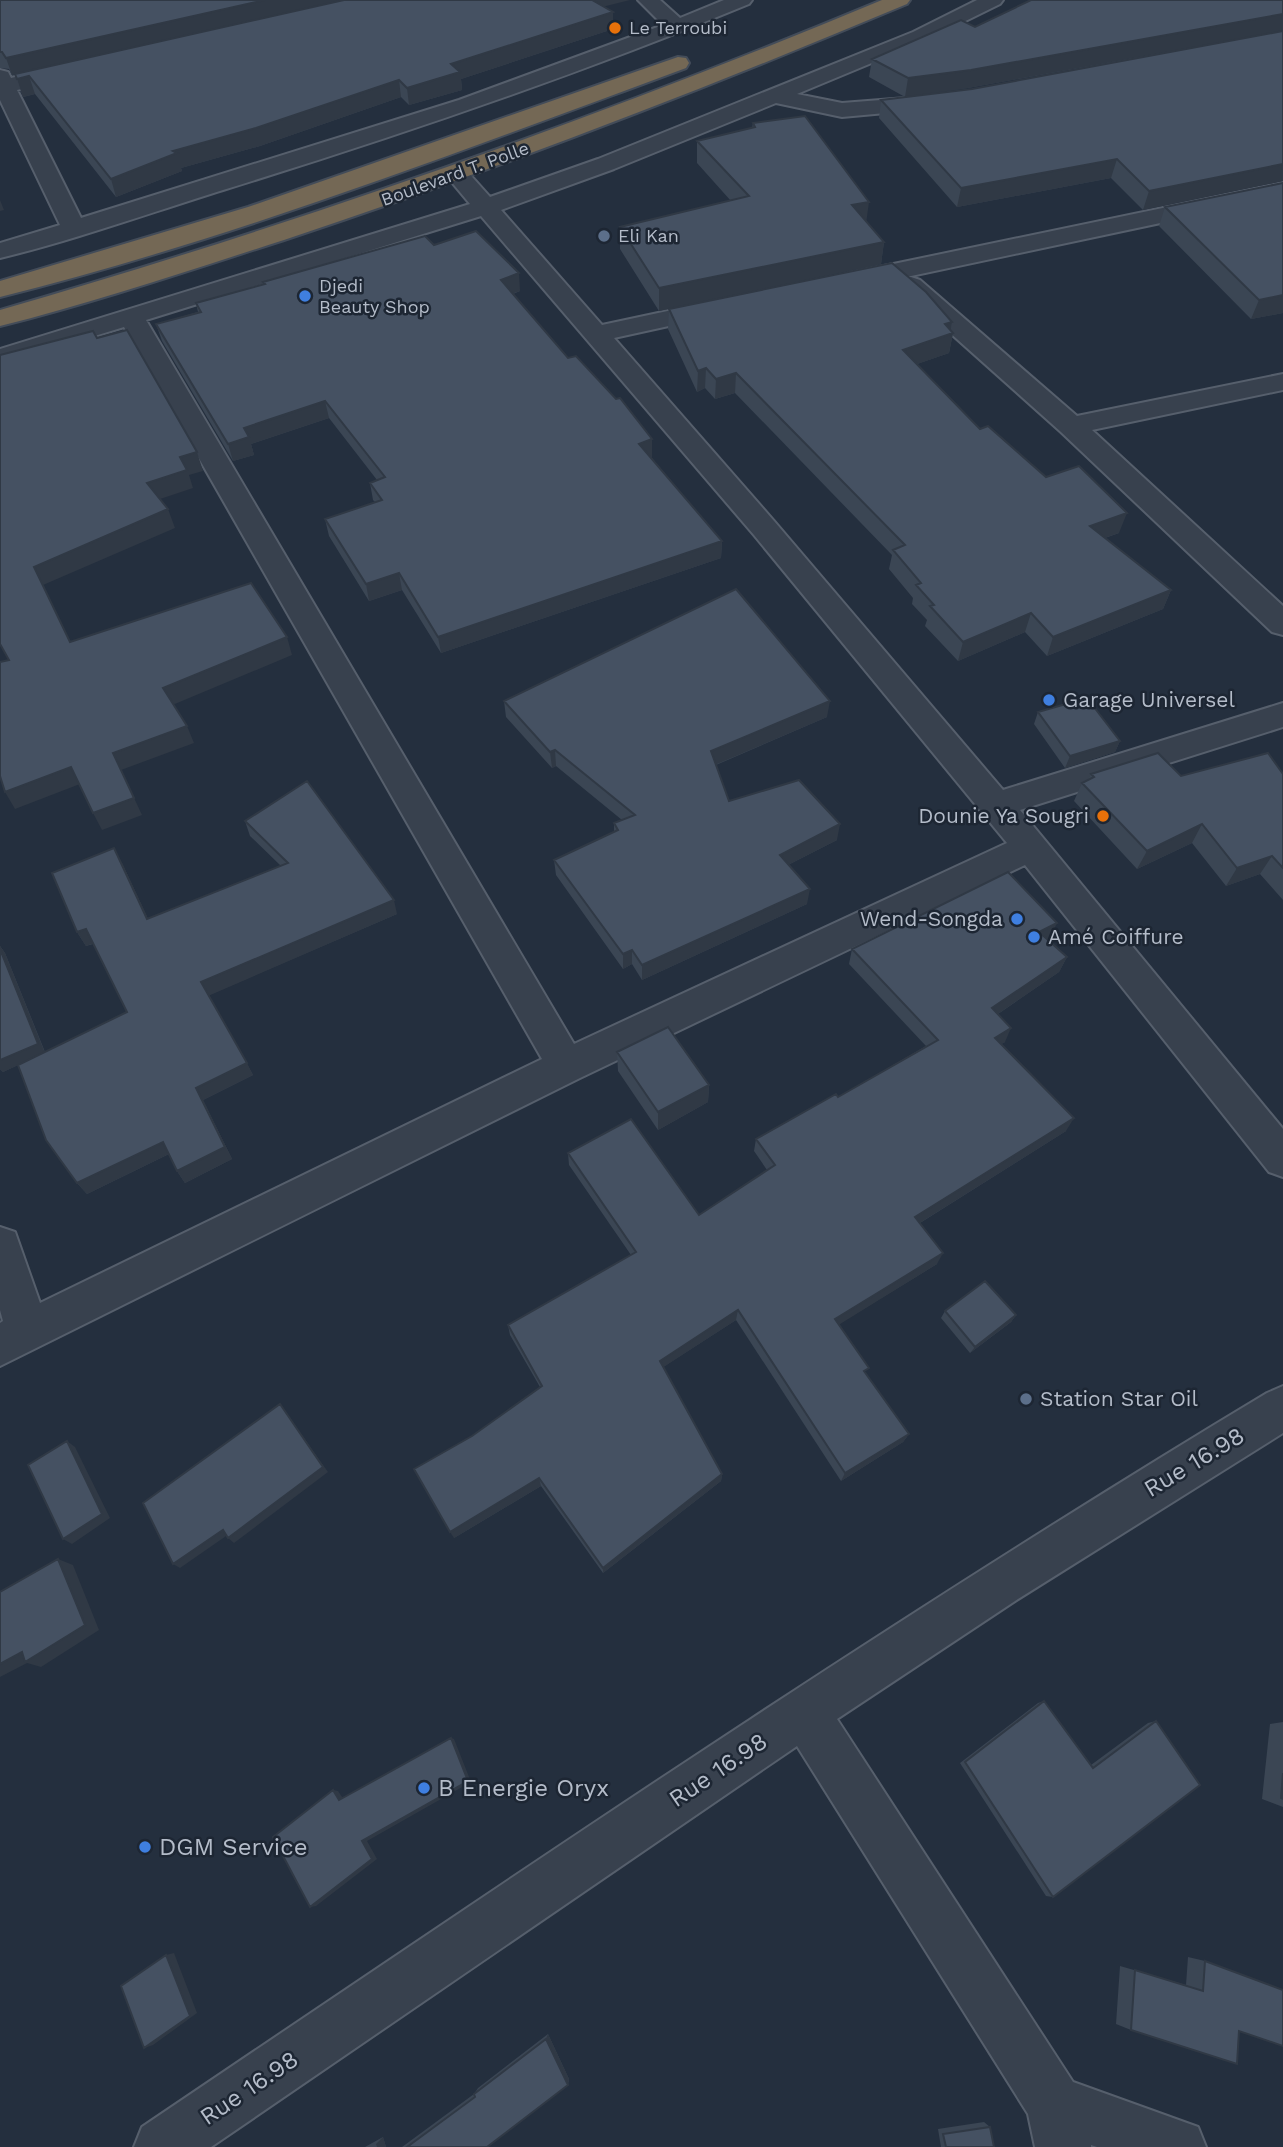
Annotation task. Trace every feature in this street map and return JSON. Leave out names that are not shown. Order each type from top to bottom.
[{"type":"highway","name":"Boulevard T. Polle","points":[[0,318],[261,241],[457,174],[698,84],[900,0]]},
{"type":"highway","name":"Boulevard T. Polle","points":[[0,289],[237,218],[457,144],[700,54]]},
{"type":"street","points":[[648,0],[677,26]]},
{"type":"street","points":[[0,251],[385,134],[536,80],[742,0]]},
{"type":"street","points":[[0,357],[486,207],[606,164],[920,36],[993,0]]},
{"type":"street","points":[[74,229],[3,82],[86,68]]},
{"type":"street","points":[[772,95],[842,110],[894,108],[956,100]]},
{"type":"street","points":[[457,174],[764,528],[996,805],[1283,1159]]},
{"type":"street","points":[[828,286],[1283,190]]},
{"type":"street","points":[[896,272],[1071,426],[1283,624]]},
{"type":"street","points":[[595,334],[746,303]]},
{"type":"street","points":[[132,318],[566,1066]]},
{"type":"street","points":[[1071,426],[1283,382]]},
{"type":"street","points":[[996,805],[1283,715]]},
{"type":"street","points":[[0,1246],[14,1338],[566,1066],[1030,847]]},
{"type":"street","name":"Rue 16.98","points":[[162,2147],[804,1712],[1150,1488],[1283,1408]]},
{"type":"street","points":[[804,1712],[1058,2126],[1178,2147]]},
{"type":"building","points":[[0,0],[265,0],[6,58],[0,52]]},
{"type":"building","points":[[344,0],[592,0],[613,12],[451,64],[460,72],[407,88],[399,80],[256,128],[173,151],[177,153],[111,179],[29,76],[17,79],[15,74]]},
{"type":"building","points":[[1031,0],[1283,0],[1283,14],[971,70],[908,78],[872,59],[961,20],[975,27]]},
{"type":"building","points":[[1283,31],[1283,164],[1149,191],[1117,159],[961,188],[881,100],[972,89]]},
{"type":"building","points":[[805,116],[869,202],[852,205],[884,242],[659,288],[620,227],[749,196],[697,141],[755,127],[753,123]]},
{"type":"building","points":[[1283,183],[1283,295],[1259,300],[1165,207]]},
{"type":"building","points":[[476,231],[519,273],[501,280],[568,358],[576,356],[616,399],[620,398],[652,439],[639,444],[722,541],[438,637],[399,573],[366,584],[325,519],[382,500],[370,483],[385,477],[325,401],[244,428],[249,437],[228,444],[156,324],[201,312],[196,303],[265,284],[263,282],[425,236],[434,245]]},
{"type":"building","points":[[892,263],[926,292],[952,322],[945,324],[953,333],[903,350],[980,429],[988,426],[1046,477],[1079,466],[1127,513],[1090,526],[1171,590],[1053,637],[1031,613],[963,642],[930,606],[934,605],[916,585],[921,583],[893,550],[905,545],[736,373],[716,379],[706,368],[698,371],[669,309]]},
{"type":"building","points":[[127,330],[197,452],[180,457],[187,470],[147,483],[168,509],[34,567],[70,642],[251,583],[287,637],[163,688],[187,726],[113,753],[134,798],[93,813],[71,767],[5,792],[0,776],[0,662],[9,660],[0,644],[0,355],[93,331],[97,338]]},
{"type":"building","points":[[736,589],[830,701],[711,751],[729,801],[799,780],[840,824],[780,855],[810,889],[642,965],[632,950],[623,954],[554,860],[618,830],[614,823],[635,815],[555,750],[550,752],[504,701]]},
{"type":"building","points":[[1087,698],[1120,741],[1070,756],[1038,712]]},
{"type":"building","points":[[1158,753],[1181,776],[1268,753],[1283,774],[1283,868],[1272,856],[1237,868],[1202,824],[1147,851],[1082,783],[1094,777],[1091,774]]},
{"type":"building","points":[[307,781],[394,900],[201,982],[247,1063],[196,1088],[225,1147],[177,1171],[163,1142],[77,1183],[46,1140],[18,1065],[127,1012],[86,929],[77,932],[52,873],[114,848],[147,919],[288,863],[245,821]]},
{"type":"building","points":[[1008,872],[1057,923],[1039,932],[1067,957],[992,1008],[1011,1028],[995,1038],[1074,1118],[915,1217],[943,1253],[835,1319],[869,1368],[864,1371],[909,1434],[845,1473],[738,1310],[660,1361],[722,1474],[603,1568],[539,1478],[450,1532],[414,1469],[472,1436],[542,1386],[508,1325],[636,1252],[568,1153],[631,1119],[699,1215],[775,1165],[756,1139],[836,1094],[838,1097],[938,1040],[852,949]]},
{"type":"building","points":[[0,949],[38,1044],[0,1060]]},
{"type":"building","points":[[668,1027],[709,1085],[658,1112],[617,1052]]},
{"type":"building","points":[[985,1281],[1016,1315],[975,1347],[945,1311]]},
{"type":"building","points":[[280,1404],[323,1467],[228,1538],[223,1530],[173,1564],[143,1503]]},
{"type":"building","points":[[67,1441],[102,1514],[63,1539],[28,1465]]},
{"type":"building","points":[[58,1559],[85,1625],[25,1662],[22,1652],[0,1664],[0,1592]]},
{"type":"building","points":[[1044,1701],[1093,1768],[1156,1721],[1200,1785],[1053,1897],[965,1762]]},
{"type":"building","points":[[451,1738],[468,1781],[362,1841],[372,1859],[310,1907],[273,1837],[333,1790],[339,1800]]},
{"type":"building","points":[[166,1955],[190,2016],[144,2048],[121,1986]]},
{"type":"building","points":[[1205,1961],[1283,1990],[1283,2046],[1239,2031],[1237,2064],[1131,2030],[1135,1970],[1203,1991]]},
{"type":"building","points":[[546,2039],[568,2085],[487,2147],[407,2147],[475,2097],[474,2094]]},
{"type":"building","points":[[990,2127],[994,2147],[946,2147],[943,2134]]},
{"type":"place","name":"Le Terroubi","points":[[615,28]]},
{"type":"place","name":"Eli Kan","points":[[604,236]]},
{"type":"place","name":"Djedi Beauty Shop","points":[[305,296]]},
{"type":"place","name":"Garage Universel","points":[[1049,700]]},
{"type":"place","name":"Dounie Ya Sougri","points":[[1103,816]]},
{"type":"place","name":"Wend-Songda","points":[[1017,919]]},
{"type":"place","name":"Amé Coiffure","points":[[1034,937]]},
{"type":"place","name":"Station Star Oil","points":[[1026,1399]]},
{"type":"place","name":"B Energie Oryx","points":[[424,1788]]},
{"type":"place","name":"DGM Service","points":[[145,1847]]}]
